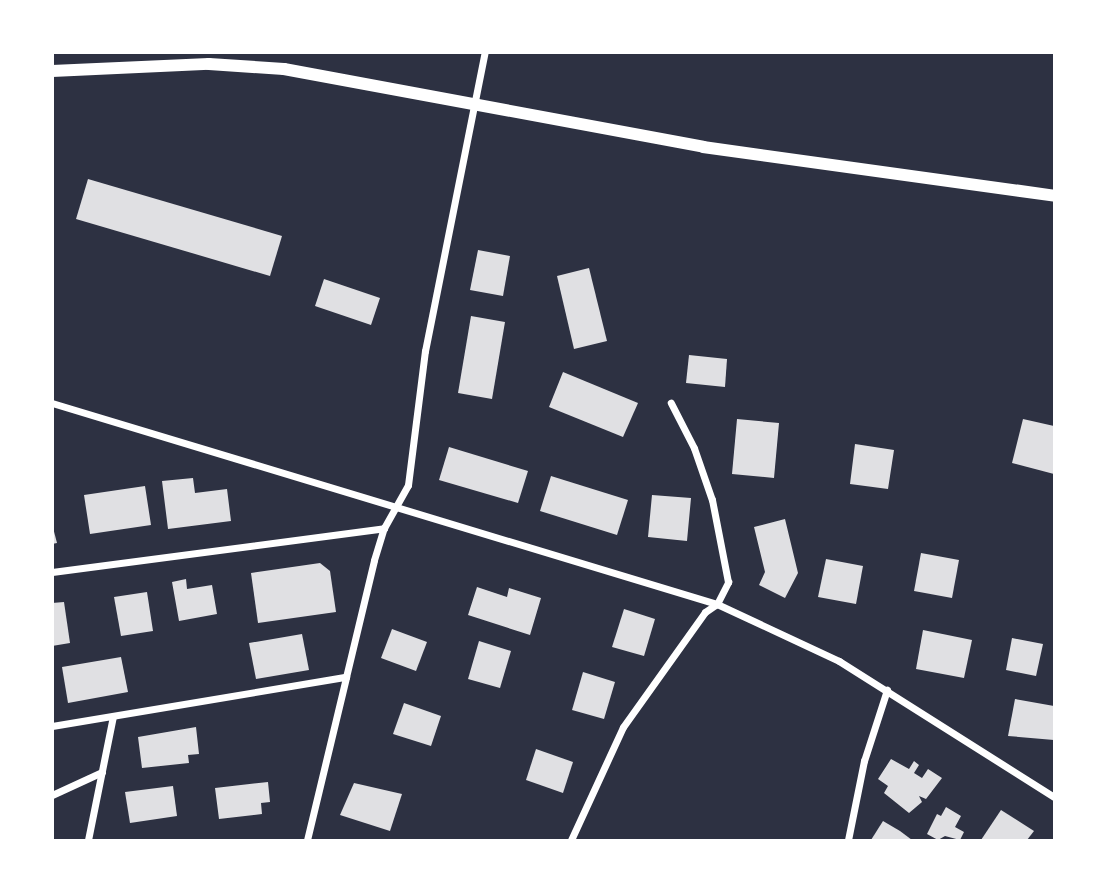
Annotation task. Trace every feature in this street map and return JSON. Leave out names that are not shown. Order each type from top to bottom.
[{"type":"street","points":[[307,841],[384,528],[408,485],[425,351],[485,52]]},
{"type":"street","points":[[52,71],[247,65],[342,77],[779,160],[1055,196]]},
{"type":"street","points":[[52,403],[717,604],[780,630],[887,690],[1055,797]]},
{"type":"street","points":[[571,841],[624,727],[705,612],[717,604],[728,582],[712,500],[694,448],[671,403]]},
{"type":"street","points":[[52,572],[358,528],[384,528]]},
{"type":"street","points":[[52,726],[346,677]]},
{"type":"street","points":[[848,841],[864,761],[887,690]]},
{"type":"street","points":[[88,841],[113,716]]},
{"type":"street","points":[[52,795],[102,772]]},
{"type":"building","points":[[88,179],[282,236],[270,276],[76,219]]},
{"type":"building","points":[[478,250],[510,256],[503,296],[470,290]]},
{"type":"building","points":[[589,268],[607,341],[574,349],[557,276]]},
{"type":"building","points":[[324,279],[380,298],[371,325],[315,306]]},
{"type":"building","points":[[471,316],[505,322],[492,399],[458,393]]},
{"type":"building","points":[[689,355],[727,359],[725,387],[686,383]]},
{"type":"building","points":[[563,372],[638,403],[623,437],[549,407]]},
{"type":"building","points":[[737,419],[779,423],[774,478],[732,474]]},
{"type":"building","points":[[1023,419],[1054,426],[1054,474],[1012,463]]},
{"type":"building","points":[[855,444],[894,450],[888,489],[850,484]]},
{"type":"building","points":[[449,447],[528,471],[518,503],[439,480]]},
{"type":"building","points":[[551,476],[628,500],[617,535],[540,511]]},
{"type":"building","points":[[193,478],[195,493],[227,489],[231,521],[168,529],[162,481]]},
{"type":"building","points":[[145,486],[151,525],[90,534],[84,495]]},
{"type":"building","points":[[652,495],[691,498],[687,541],[648,537]]},
{"type":"building","points":[[785,519],[798,573],[785,598],[759,585],[765,572],[754,527]]},
{"type":"building","points":[[52,524],[57,543],[52,544]]},
{"type":"building","points":[[921,553],[959,560],[952,598],[914,591]]},
{"type":"building","points":[[826,559],[863,566],[856,604],[818,597]]},
{"type":"building","points":[[320,563],[330,571],[336,612],[258,623],[251,573]]},
{"type":"building","points":[[186,579],[187,589],[212,585],[217,614],[179,621],[172,582]]},
{"type":"building","points":[[477,587],[507,597],[509,588],[541,598],[530,635],[468,615]]},
{"type":"building","points":[[147,592],[153,631],[121,636],[114,597]]},
{"type":"building","points":[[64,602],[70,643],[52,646],[52,603]]},
{"type":"building","points":[[624,609],[655,619],[644,656],[612,647]]},
{"type":"building","points":[[392,629],[427,642],[416,671],[381,658]]},
{"type":"building","points":[[923,630],[972,640],[964,678],[916,669]]},
{"type":"building","points":[[302,634],[309,670],[256,679],[249,643]]},
{"type":"building","points":[[1012,638],[1043,644],[1036,676],[1006,670]]},
{"type":"building","points":[[479,641],[511,651],[500,688],[468,679]]},
{"type":"building","points":[[121,657],[128,692],[68,703],[62,667]]},
{"type":"building","points":[[583,672],[615,682],[604,719],[572,710]]},
{"type":"building","points":[[1015,699],[1054,706],[1054,740],[1008,736]]},
{"type":"building","points":[[404,703],[441,716],[431,746],[393,734]]},
{"type":"building","points":[[196,727],[199,754],[188,755],[189,763],[142,768],[138,737]]},
{"type":"building","points":[[536,749],[573,762],[563,793],[526,780]]},
{"type":"building","points":[[891,759],[909,769],[914,761],[919,765],[914,773],[922,778],[928,769],[942,778],[926,799],[919,796],[922,802],[909,813],[884,793],[888,786],[878,779]]},
{"type":"building","points":[[268,782],[270,802],[261,803],[262,814],[219,819],[215,788]]},
{"type":"building","points":[[354,783],[402,794],[390,831],[340,815]]},
{"type":"building","points":[[173,786],[177,816],[130,823],[125,792]]},
{"type":"building","points":[[946,807],[961,816],[955,827],[964,832],[960,840],[945,836],[938,840],[927,834],[937,814],[941,816]]},
{"type":"building","points":[[1001,810],[1034,831],[1027,840],[981,840]]},
{"type":"building","points":[[883,821],[900,831],[912,840],[871,840]]}]
